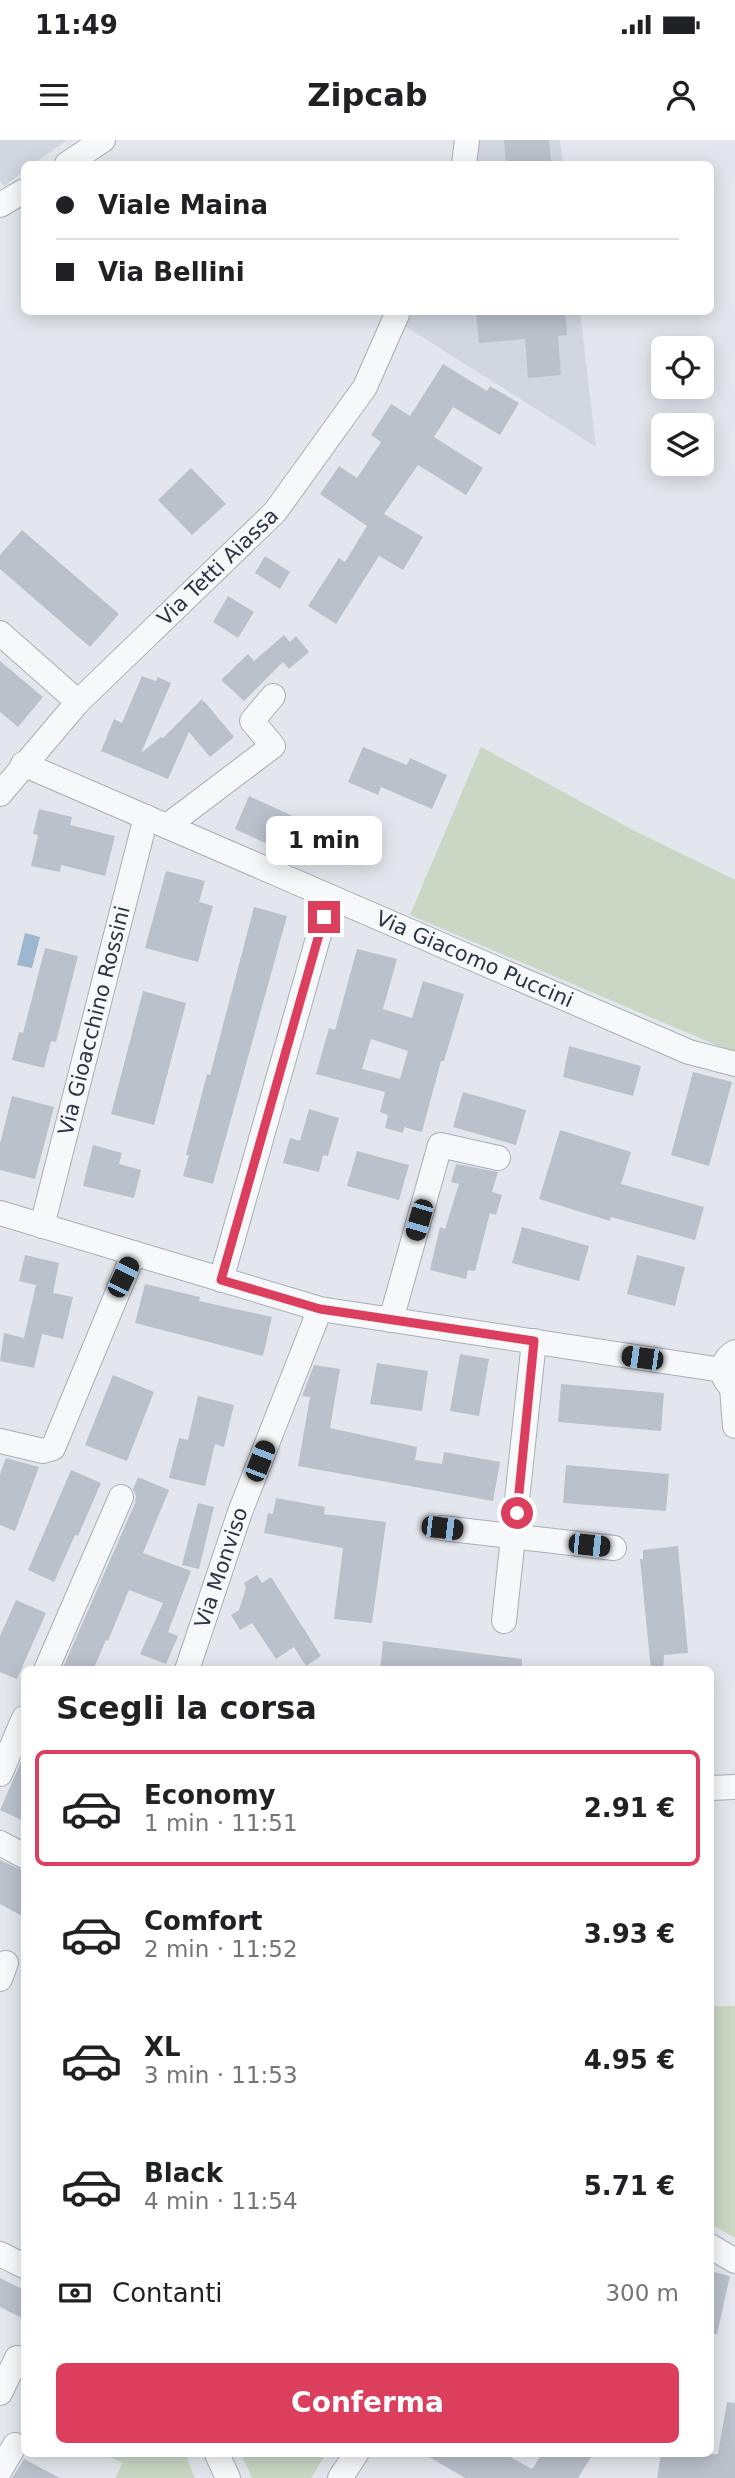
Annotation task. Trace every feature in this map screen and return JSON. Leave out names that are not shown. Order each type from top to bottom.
[{"type":"street","points":[[71,161],[103,140]]},
{"type":"street","points":[[464,161],[467,140]]},
{"type":"street","points":[[0,205],[21,193]]},
{"type":"street","name":"Via Tetti Aiassa","points":[[0,794],[78,702],[275,512],[365,387],[397,315]]},
{"type":"street","points":[[0,633],[78,702]]},
{"type":"street","points":[[156,822],[274,746],[252,721],[273,696]]},
{"type":"street","name":"Via Giacomo Puccini","points":[[23,764],[689,1052],[735,1064]]},
{"type":"street","name":"Via Gioacchino Rossini","points":[[42,1226],[156,822]]},
{"type":"street","points":[[221,1280],[324,917]]},
{"type":"street","points":[[391,1320],[440,1145],[498,1158]]},
{"type":"street","points":[[0,1213],[320,1309],[534,1341],[731,1375],[735,1426]]},
{"type":"street","points":[[0,1440],[43,1451],[52,1448],[134,1253]]},
{"type":"street","name":"Via Monviso","points":[[188,1666],[240,1512],[320,1309]]},
{"type":"street","points":[[504,1621],[534,1341]]},
{"type":"street","points":[[48,1666],[121,1497]]},
{"type":"street","points":[[442,1528],[614,1548]]},
{"type":"street","points":[[0,1774],[21,1725]]},
{"type":"street","points":[[714,1788],[735,1787]]},
{"type":"street","points":[[0,1843],[21,1854]]},
{"type":"street","points":[[714,2248],[735,2261]]},
{"type":"street","points":[[0,2254],[21,2264]]},
{"type":"street","points":[[0,2393],[17,2358]]},
{"type":"street","points":[[0,2470],[15,2445]]},
{"type":"street","points":[[218,2457],[228,2478]]},
{"type":"street","points":[[340,2478],[354,2457]]},
{"type":"shaded area","points":[[0,140],[67,140],[37,161],[21,161],[21,173],[4,186],[0,180]]},
{"type":"shaded area","points":[[472,140],[560,140],[563,161],[473,161]]},
{"type":"shaded area","points":[[410,315],[580,315],[596,447],[405,326]]},
{"type":"green space","points":[[481,747],[631,829],[735,880],[735,1053],[410,915]]},
{"type":"green space","points":[[714,2006],[735,2006],[735,2238],[714,2226]]},
{"type":"green space","points":[[111,2457],[190,2457],[187,2459],[195,2478],[115,2478],[123,2463]]},
{"type":"green space","points":[[242,2457],[324,2457],[311,2478],[252,2478]]},
{"type":"water","points":[[25,933],[40,937],[32,968],[17,965]]},
{"type":"building","points":[[504,140],[549,140],[551,161],[506,161]]},
{"type":"building","points":[[476,315],[565,315],[567,335],[558,336],[561,375],[528,378],[525,339],[479,343]]},
{"type":"building","points":[[443,364],[487,391],[490,386],[519,403],[500,435],[453,407],[434,437],[483,468],[466,495],[418,465],[384,514],[423,537],[403,570],[379,556],[336,624],[308,606],[339,558],[345,562],[367,526],[320,494],[339,466],[357,478],[381,442],[371,435],[391,404],[410,416]]},
{"type":"building","points":[[191,468],[226,504],[192,535],[158,500]]},
{"type":"building","points":[[22,530],[119,614],[90,647],[0,569],[0,555]]},
{"type":"building","points":[[265,556],[290,572],[280,589],[255,573]]},
{"type":"building","points":[[228,596],[254,612],[238,638],[213,622]]},
{"type":"building","points":[[284,635],[290,642],[296,636],[309,652],[289,669],[283,662],[244,701],[221,680],[248,654],[254,661]]},
{"type":"building","points":[[0,661],[43,697],[18,727],[0,712]]},
{"type":"building","points":[[142,676],[156,681],[158,677],[171,683],[141,753],[163,738],[203,698],[202,702],[204,701],[234,737],[210,757],[189,732],[168,779],[101,751],[114,719],[122,723]]},
{"type":"building","points":[[363,747],[407,765],[410,758],[447,775],[432,809],[381,787],[378,795],[348,782]]},
{"type":"building","points":[[249,796],[323,830],[326,824],[360,840],[347,866],[289,839],[283,851],[235,829]]},
{"type":"building","points":[[39,809],[72,817],[70,825],[115,836],[105,876],[61,865],[60,872],[31,866],[38,835],[33,834]]},
{"type":"building","points":[[166,871],[205,881],[199,902],[213,906],[198,962],[145,948]]},
{"type":"building","points":[[254,907],[287,916],[213,1184],[183,1176],[189,1155],[186,1155]]},
{"type":"building","points":[[45,948],[78,956],[56,1042],[51,1041],[44,1068],[12,1060],[19,1032],[23,1033]]},
{"type":"building","points":[[357,949],[397,959],[383,1009],[412,1018],[423,981],[464,994],[444,1061],[441,1061],[422,1132],[404,1127],[403,1133],[385,1128],[388,1115],[380,1112],[385,1092],[316,1074],[329,1028],[335,1030]],"holes":[[[371,1039],[408,1051],[400,1079],[362,1069]]]},
{"type":"building","points":[[143,991],[186,1003],[154,1125],[111,1114]]},
{"type":"building","points":[[569,1046],[641,1066],[633,1096],[563,1077]]},
{"type":"building","points":[[693,1072],[732,1082],[709,1166],[671,1155]]},
{"type":"building","points":[[463,1092],[526,1110],[516,1145],[453,1127]]},
{"type":"building","points":[[12,1096],[54,1107],[35,1179],[0,1170],[0,1144]]},
{"type":"building","points":[[309,1109],[339,1118],[328,1156],[323,1155],[319,1172],[283,1163],[290,1138],[300,1141]]},
{"type":"building","points":[[560,1130],[631,1152],[621,1184],[704,1207],[695,1240],[611,1217],[610,1221],[539,1199]]},
{"type":"building","points":[[93,1145],[122,1153],[119,1164],[141,1170],[134,1198],[83,1186]]},
{"type":"building","points":[[357,1151],[409,1165],[399,1200],[347,1186]]},
{"type":"building","points":[[456,1164],[498,1172],[492,1192],[502,1195],[496,1215],[490,1213],[475,1271],[468,1270],[466,1279],[430,1270],[440,1227],[445,1229],[459,1184],[451,1182]]},
{"type":"building","points":[[522,1227],[589,1246],[579,1281],[512,1263]]},
{"type":"building","points":[[25,1255],[59,1263],[53,1293],[73,1297],[63,1339],[42,1334],[34,1368],[0,1361],[4,1333],[24,1338],[36,1285],[19,1281]]},
{"type":"building","points":[[637,1255],[685,1267],[675,1306],[627,1294]]},
{"type":"building","points":[[145,1284],[200,1297],[199,1301],[272,1317],[263,1356],[135,1323]]},
{"type":"building","points":[[460,1354],[489,1359],[479,1416],[450,1411]]},
{"type":"building","points":[[377,1363],[428,1371],[422,1411],[370,1404]]},
{"type":"building","points":[[314,1365],[340,1369],[330,1428],[417,1447],[415,1460],[442,1464],[444,1452],[500,1462],[493,1501],[298,1466],[310,1397],[302,1396]]},
{"type":"building","points":[[113,1375],[154,1392],[127,1461],[85,1445]]},
{"type":"building","points":[[561,1384],[664,1393],[661,1431],[558,1422]]},
{"type":"building","points":[[198,1396],[234,1405],[224,1447],[215,1444],[205,1486],[169,1478],[179,1438],[188,1440]]},
{"type":"building","points":[[6,1458],[39,1467],[15,1531],[0,1525],[0,1474]]},
{"type":"building","points":[[566,1465],[669,1474],[666,1511],[563,1503]]},
{"type":"building","points":[[71,1470],[101,1483],[54,1582],[28,1570]]},
{"type":"building","points":[[138,1477],[169,1490],[143,1553],[191,1571],[168,1632],[178,1636],[166,1664],[140,1654],[163,1603],[129,1590],[95,1666],[64,1666],[135,1503],[133,1489]]},
{"type":"building","points":[[276,1498],[325,1507],[324,1514],[386,1522],[372,1623],[334,1619],[343,1548],[264,1533],[268,1513],[273,1514]]},
{"type":"building","points":[[198,1503],[214,1507],[199,1569],[182,1565]]},
{"type":"building","points":[[678,1546],[688,1653],[664,1655],[663,1666],[651,1666],[640,1559],[643,1559],[643,1550]]},
{"type":"building","points":[[257,1575],[262,1583],[271,1577],[321,1656],[306,1666],[294,1647],[276,1659],[252,1623],[240,1630],[231,1615],[239,1610],[246,1588],[244,1583]]},
{"type":"building","points":[[16,1600],[46,1613],[17,1679],[0,1672],[0,1636]]},
{"type":"building","points":[[383,1641],[522,1659],[522,1666],[380,1666]]},
{"type":"building","points":[[21,1762],[21,1820],[0,1810]]},
{"type":"building","points":[[0,1860],[21,1870],[21,1915],[0,1904]]},
{"type":"building","points":[[714,2272],[730,2276],[717,2334],[714,2334]]},
{"type":"building","points":[[0,2278],[21,2288],[21,2318],[0,2307]]},
{"type":"building","points":[[727,2402],[735,2403],[735,2478],[657,2478],[660,2457],[714,2457],[714,2454],[718,2454]]},
{"type":"building","points":[[429,2457],[510,2457],[532,2469],[540,2457],[591,2457],[578,2478],[465,2478]]},
{"type":"building","points":[[24,2459],[60,2478],[12,2478]]},
{"type":"route","points":[[324,917],[221,1280],[320,1309],[534,1341],[517,1513]]}]
